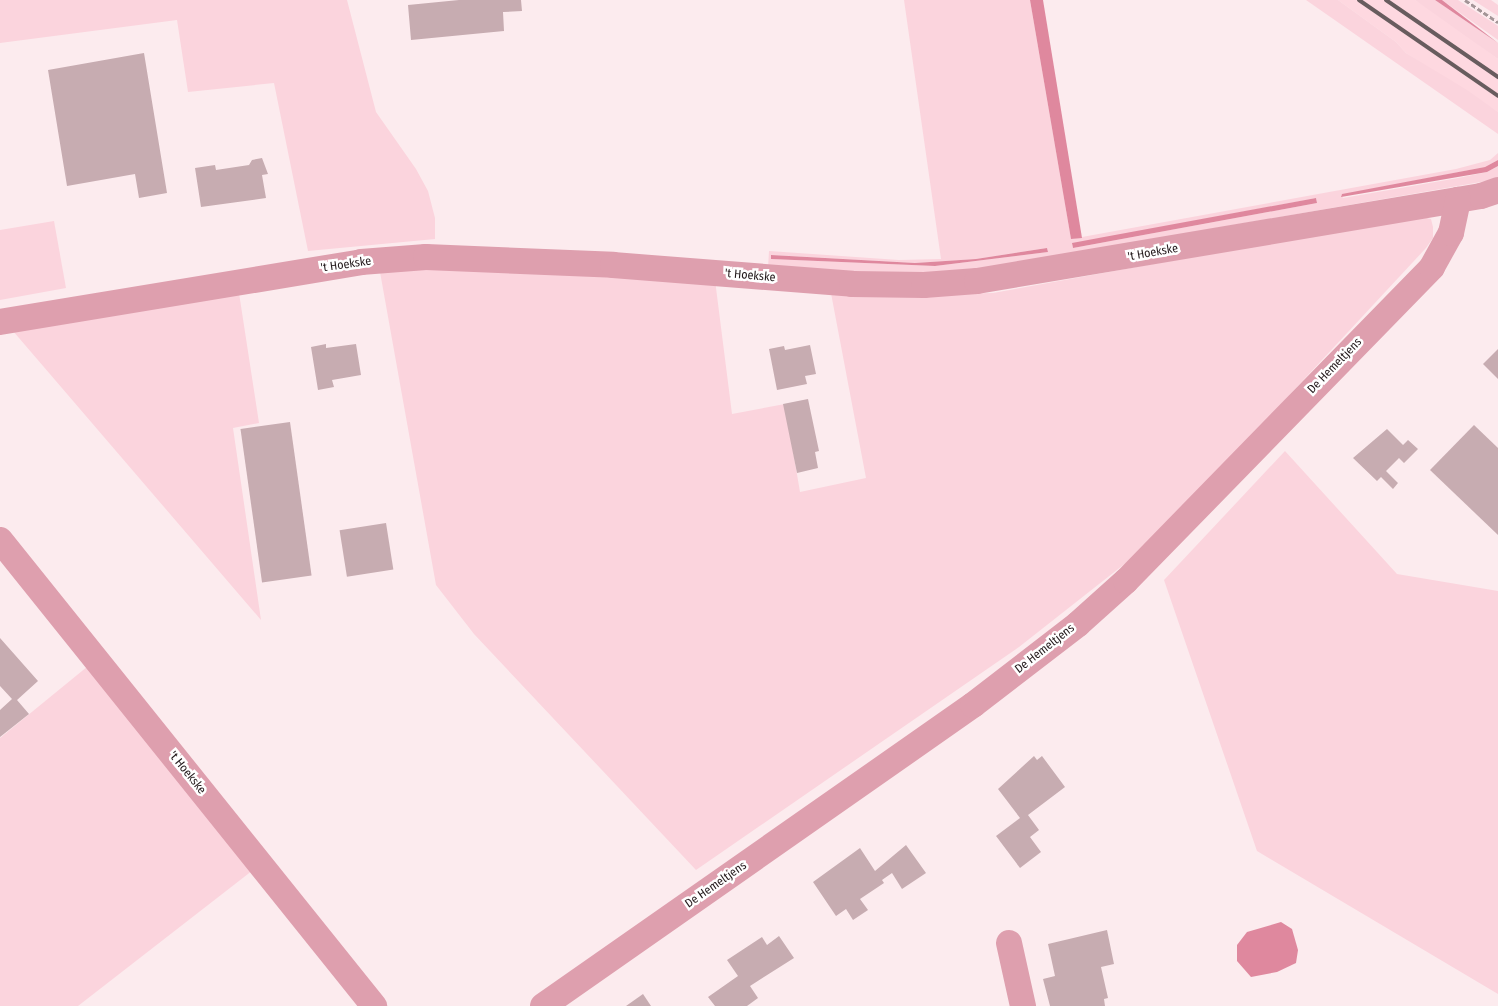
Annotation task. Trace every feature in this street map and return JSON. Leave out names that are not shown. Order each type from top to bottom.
[{"type":"street","name":"'t Hoekske","points":[[0,322],[361,262],[426,257],[614,265],[852,284],[924,285],[978,281],[1458,200],[1498,190]]},
{"type":"street","name":"De Hemeltjens","points":[[542,1006],[974,705],[1085,618],[1126,581],[1432,267],[1451,233],[1458,200]]},
{"type":"street","name":"'t Hoekske","points":[[0,540],[374,1006]]},
{"type":"street","points":[[1008,942],[1023,1006]]},
{"type":"path","points":[[1465,0],[1498,22]]},
{"type":"shaded area","points":[[0,0],[347,0],[376,112],[416,169],[428,191],[435,218],[435,239],[308,251],[274,83],[188,92],[177,20],[0,43]]},
{"type":"shaded area","points":[[904,0],[1030,0],[1071,239],[1456,169],[1490,160],[1498,153],[1498,160],[1485,167],[1341,195],[1343,198],[1458,178],[1487,172],[1498,166],[1498,179],[941,276],[768,268],[769,251],[899,260],[941,259]],"holes":[[[1316,198],[1317,203],[1073,248],[1072,244]],[[1047,248],[1048,252],[935,266],[771,259],[772,255],[915,263],[976,259]]]},
{"type":"shaded area","points":[[1030,0],[1043,0],[1082,238],[1071,239]]},
{"type":"shaded area","points":[[1306,0],[1338,0],[1396,42],[1406,53],[1467,90],[1498,112],[1498,134]]},
{"type":"shaded area","points":[[1338,0],[1415,0],[1436,13],[1498,59],[1498,112],[1406,53],[1396,42]]},
{"type":"shaded area","points":[[1415,0],[1435,0],[1498,43],[1498,59]]},
{"type":"shaded area","points":[[1435,0],[1442,0],[1498,43]]},
{"type":"shaded area","points":[[1442,0],[1458,0],[1498,26],[1498,40]]},
{"type":"shaded area","points":[[1473,0],[1491,0],[1498,5],[1498,16]]},
{"type":"shaded area","points":[[1498,160],[1498,166],[1487,172],[1341,197],[1342,194],[1485,167]]},
{"type":"shaded area","points":[[1316,198],[1317,203],[1073,248],[1072,243],[1104,237]]},
{"type":"shaded area","points":[[1418,216],[1431,219],[1433,227],[1433,238],[1426,248],[1155,540],[1019,647],[696,870],[474,634],[436,585],[380,272],[433,266],[715,280],[732,414],[785,404],[800,492],[866,478],[830,288],[941,294],[993,293]]},
{"type":"shaded area","points":[[54,221],[66,288],[0,300],[0,230]]},
{"type":"shaded area","points":[[1047,248],[1048,252],[935,266],[771,259],[771,255],[915,263],[976,259]]},
{"type":"shaded area","points":[[239,293],[259,423],[233,428],[261,620],[13,331]]},
{"type":"shaded area","points":[[1285,451],[1397,574],[1498,591],[1498,994],[1257,851],[1164,580]]},
{"type":"shaded area","points":[[93,662],[257,867],[78,1006],[0,1006],[0,738]]},
{"type":"shaded area","points":[[1281,922],[1292,929],[1298,950],[1296,963],[1277,972],[1251,977],[1237,961],[1237,945],[1247,932]]},
{"type":"building","points":[[459,0],[521,0],[522,11],[503,12],[504,31],[411,40],[408,5]]},
{"type":"building","points":[[144,53],[167,193],[139,198],[135,174],[67,186],[48,70]]},
{"type":"building","points":[[262,158],[268,174],[262,175],[266,198],[201,207],[195,168],[215,165],[216,170],[249,165],[252,160]]},
{"type":"building","points":[[326,344],[326,348],[356,344],[361,375],[332,380],[334,387],[318,390],[311,347]]},
{"type":"building","points":[[810,345],[816,374],[805,376],[807,384],[777,390],[769,349],[784,346],[785,350]]},
{"type":"building","points":[[1498,349],[1498,379],[1483,364]]},
{"type":"building","points":[[808,399],[819,451],[815,452],[818,468],[797,473],[783,404]]},
{"type":"building","points":[[290,422],[312,575],[262,582],[240,429]]},
{"type":"building","points":[[1474,425],[1498,448],[1498,535],[1430,470]]},
{"type":"building","points":[[1387,429],[1403,445],[1408,440],[1418,449],[1404,463],[1399,458],[1386,471],[1398,483],[1393,489],[1381,477],[1377,481],[1353,458]]},
{"type":"building","points":[[386,523],[393,569],[347,577],[340,530]]},
{"type":"building","points":[[0,638],[38,681],[17,700],[29,714],[0,737],[0,710],[12,699],[0,686]]},
{"type":"building","points":[[1034,756],[1037,760],[1042,756],[1065,787],[1028,815],[1039,830],[1030,837],[1041,852],[1020,868],[996,836],[1020,818],[998,789]]},
{"type":"building","points":[[906,845],[926,873],[902,889],[892,873],[882,880],[884,883],[860,899],[868,910],[853,920],[846,909],[836,916],[813,882],[860,848],[875,871]]},
{"type":"building","points":[[1107,930],[1114,964],[1101,967],[1108,998],[1104,999],[1105,1006],[1050,1006],[1043,979],[1055,976],[1048,944]]},
{"type":"building","points":[[779,936],[794,958],[750,986],[758,998],[747,1006],[715,1006],[708,997],[738,976],[727,960],[762,937],[767,945]]},
{"type":"building","points":[[643,994],[651,1006],[626,1006]]},
{"type":"railway","points":[[1359,0],[1498,96]]},
{"type":"railway","points":[[1386,0],[1498,77]]}]
